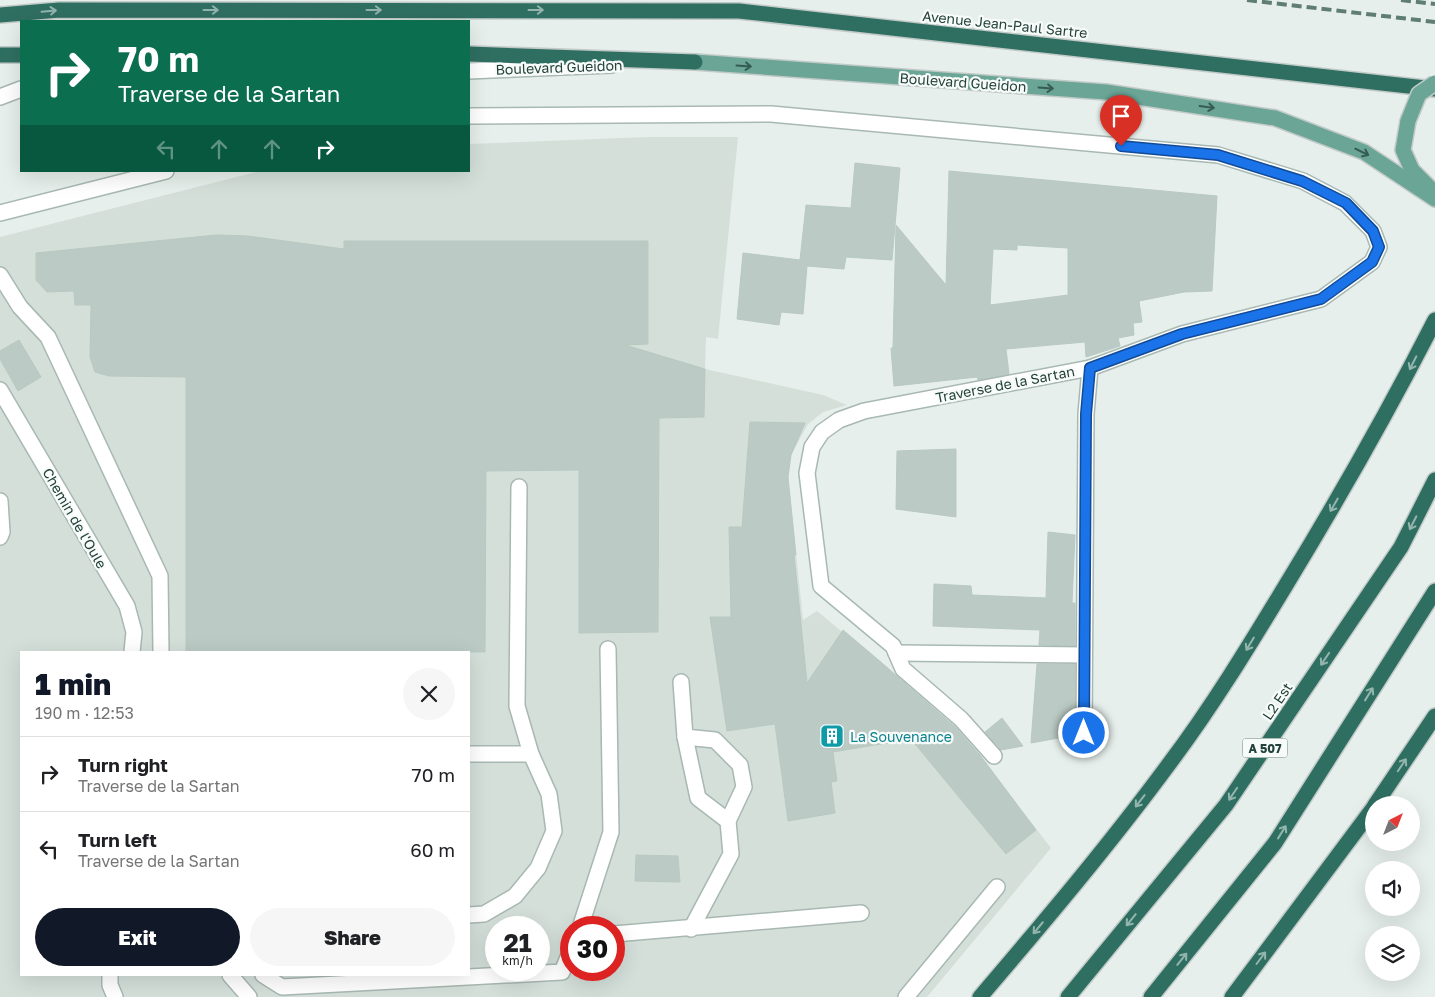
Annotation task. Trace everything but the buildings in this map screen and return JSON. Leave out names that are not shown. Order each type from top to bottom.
[{"type":"highway","name":"Avenue Jean-Paul Sartre","points":[[0,15],[59,10],[740,10],[1435,89]]},
{"type":"highway","points":[[470,54],[695,62]]},
{"type":"highway","points":[[0,55],[20,55]]},
{"type":"highway","points":[[980,997],[1107,844],[1170,763],[1246,652],[1396,397],[1435,320]]},
{"type":"highway","name":"L2 Est","points":[[1068,997],[1226,805],[1401,547],[1435,480]]},
{"type":"highway","points":[[1151,997],[1275,843],[1435,591]]},
{"type":"highway","points":[[1381,796],[1435,716]]},
{"type":"highway","points":[[1232,997],[1365,818]]},
{"type":"main road","name":"Boulevard Gueidon","points":[[695,62],[1106,92],[1275,118],[1364,152],[1435,199]]},
{"type":"main road","points":[[1435,83],[1419,94],[1408,121],[1403,150],[1412,170],[1435,193]]},
{"type":"street","name":"Boulevard Gueidon","points":[[470,70],[695,62]]},
{"type":"street","points":[[0,97],[20,89]]},
{"type":"street","name":"Traverse de la Sartan","points":[[470,116],[771,114],[1218,155],[1302,181],[1346,203],[1373,231],[1379,247],[1372,262],[1321,299],[1182,334],[1090,368],[864,410],[839,420],[822,432],[812,447],[807,473],[821,586],[893,646],[903,669],[961,720],[994,756]]},
{"type":"street","points":[[0,213],[162,172]]},
{"type":"street","points":[[0,276],[20,307],[48,337],[160,576],[161,651]]},
{"type":"street","points":[[1084,733],[1086,414],[1090,368]]},
{"type":"street","name":"Chemin de l'Oule","points":[[0,390],[127,606],[134,632],[132,651]]},
{"type":"street","points":[[470,915],[484,914],[515,896],[538,868],[554,831],[549,794],[531,754],[517,706],[518,487]]},
{"type":"street","points":[[0,500],[2,532],[0,536]]},
{"type":"street","points":[[584,916],[611,832],[608,649]]},
{"type":"street","points":[[896,653],[1084,655]]},
{"type":"street","points":[[681,682],[685,737],[698,798],[728,821]]},
{"type":"street","points":[[685,737],[715,740],[740,765],[744,787],[728,821],[731,854],[691,929]]},
{"type":"street","points":[[470,754],[531,754]]},
{"type":"street","points":[[906,997],[997,887]]},
{"type":"street","points":[[625,933],[862,913]]},
{"type":"street","points":[[265,976],[282,987],[560,972]]},
{"type":"street","points":[[110,976],[110,985],[115,997]]},
{"type":"street","points":[[231,976],[249,997]]},
{"type":"shaded area","points":[[648,137],[738,137],[718,339],[706,337],[705,369],[823,395],[847,405],[823,412],[808,424],[791,455],[788,477],[803,620],[817,611],[959,729],[1051,848],[927,997],[0,997],[0,237],[256,172],[470,172],[470,144]]},
{"type":"railway","points":[[1247,0],[1435,22]]},
{"type":"railway","points":[[1401,0],[1435,4]]},
{"type":"place","name":"La Souvenance","points":[[832,736]]},
{"type":"route","points":[[1084,733],[1086,414],[1090,368],[1182,334],[1321,299],[1352,279],[1372,262],[1379,247],[1373,231],[1346,203],[1302,181],[1218,155],[1121,146]]}]
